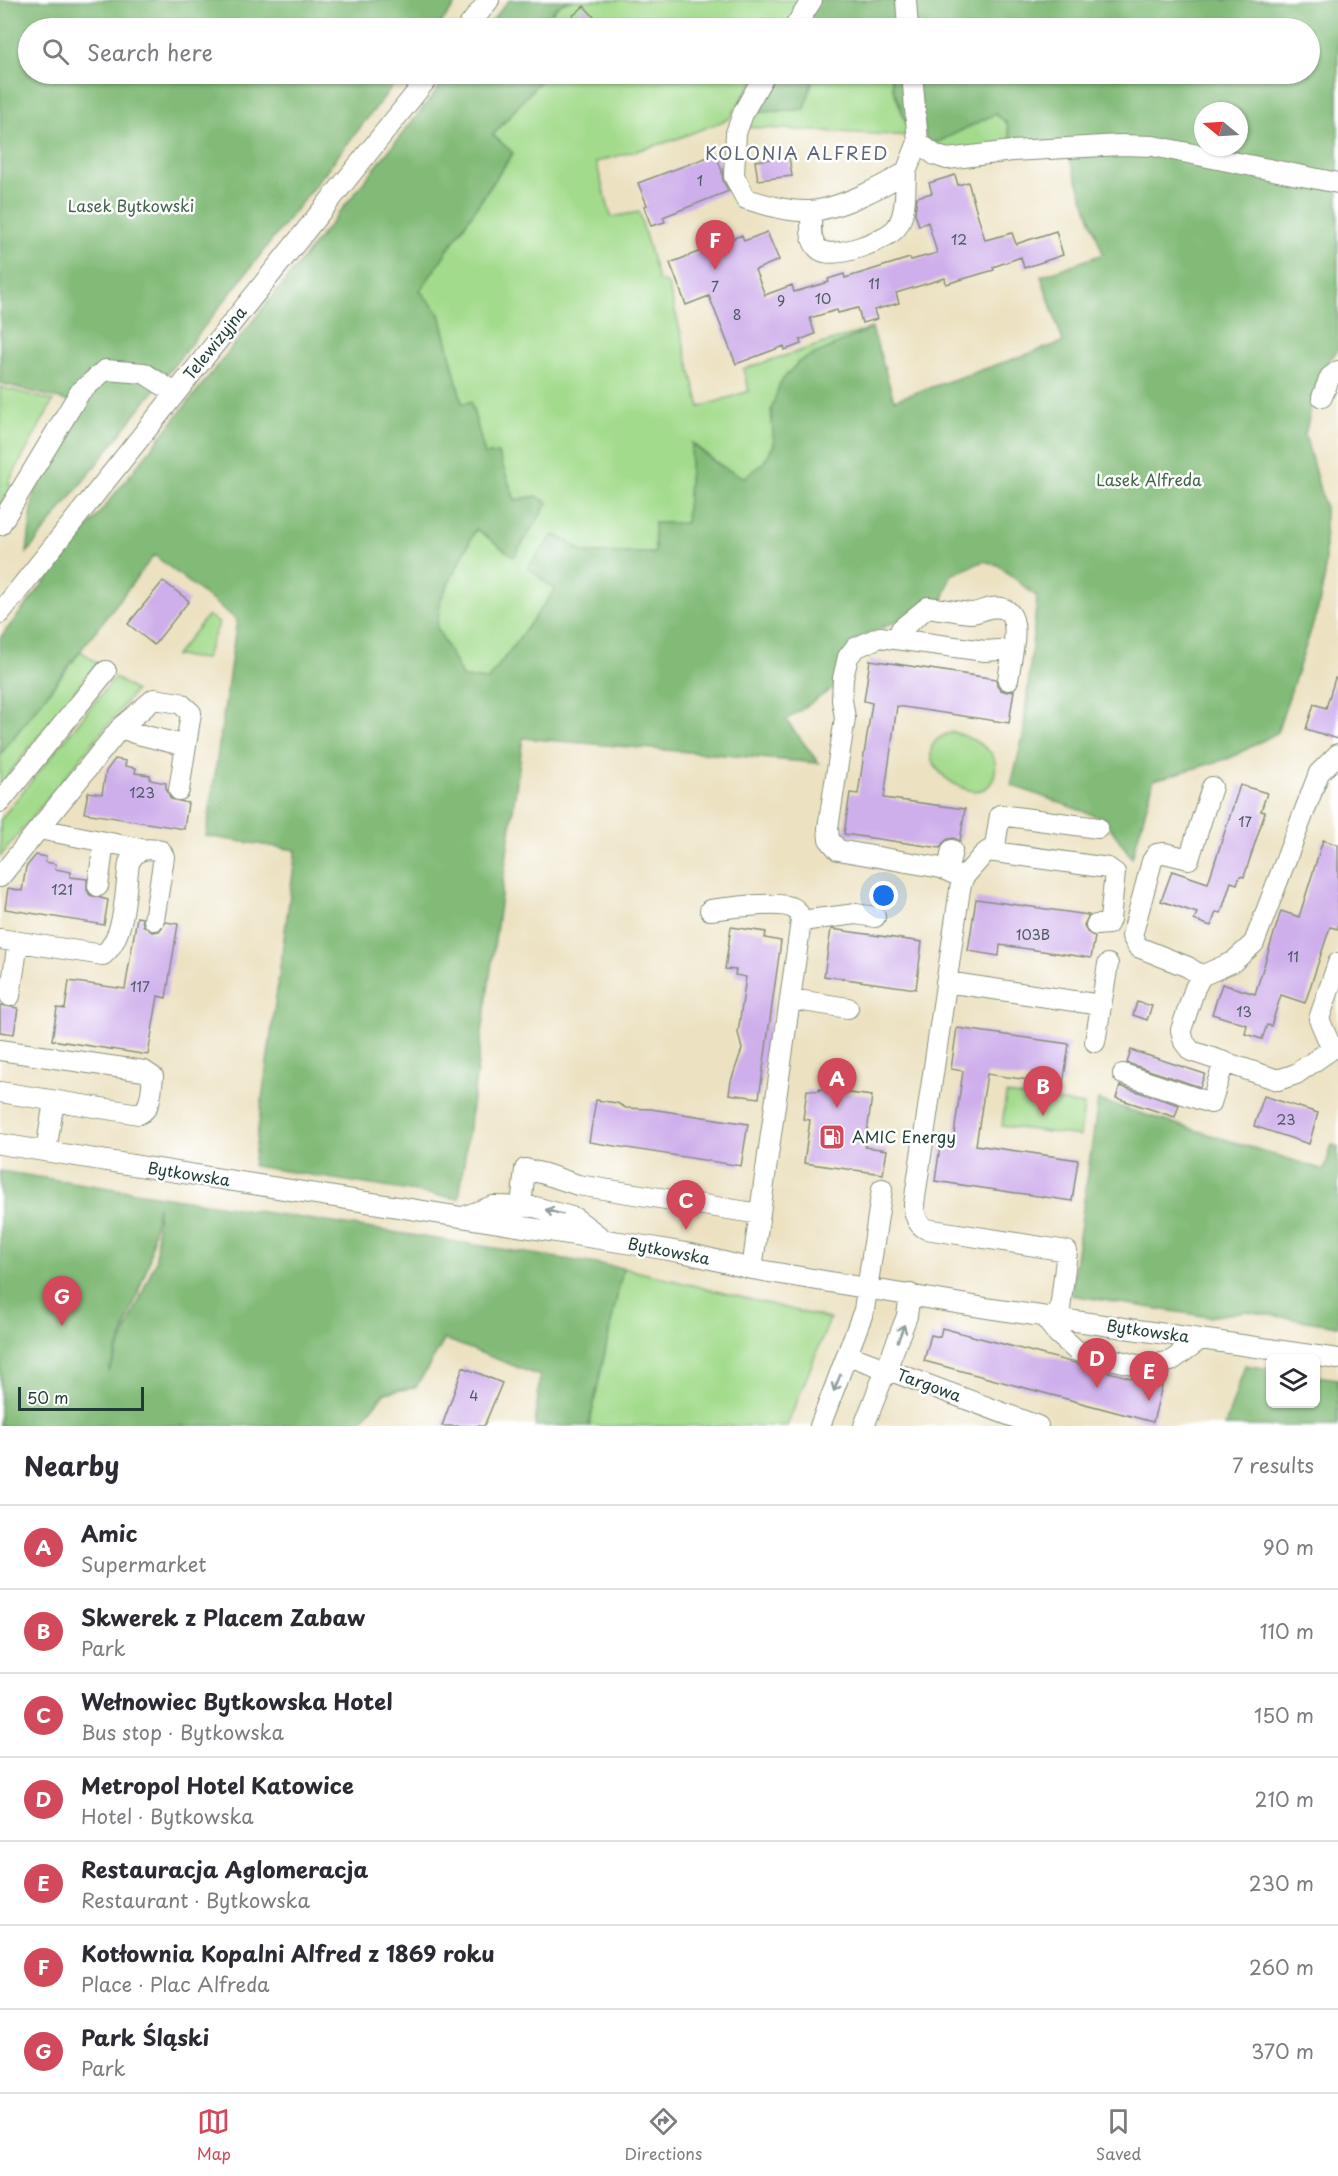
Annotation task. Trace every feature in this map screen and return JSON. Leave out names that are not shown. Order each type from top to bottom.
[{"type":"street","points":[[475,18],[489,0]]},
{"type":"street","points":[[800,18],[812,0]]},
{"type":"street","points":[[906,0],[907,18]]},
{"type":"street","name":"Telewizyjna","points":[[0,613],[423,84]]},
{"type":"street","points":[[759,84],[744,111],[736,134],[734,176],[746,199],[783,209],[812,211],[856,196],[906,172]]},
{"type":"street","points":[[812,211],[813,240],[819,249],[826,253],[852,250],[888,235],[897,227],[904,207],[906,172],[918,142],[913,84]]},
{"type":"street","points":[[918,142],[935,155],[947,159],[1012,151],[1121,145],[1153,147],[1338,183]]},
{"type":"street","points":[[0,525],[80,392],[105,370],[144,373],[175,393]]},
{"type":"street","points":[[1322,397],[1330,378],[1338,371]]},
{"type":"street","points":[[897,639],[901,629],[928,607],[975,613],[1000,608],[1008,612],[1014,621],[1013,649],[1008,680]]},
{"type":"street","points":[[1013,649],[998,652],[985,651],[880,637],[855,648],[848,657],[843,678],[842,700],[845,718],[828,828],[829,839],[838,850],[955,874],[988,851],[1108,868],[1115,873],[1116,883],[1110,919],[1108,924],[1096,925]]},
{"type":"street","points":[[0,802],[106,670]]},
{"type":"street","points":[[0,877],[121,728],[154,699],[180,703],[191,713],[179,790]]},
{"type":"street","points":[[121,728],[186,746]]},
{"type":"street","points":[[1338,754],[1319,773],[1254,943],[1233,962],[1202,976],[1195,987],[1182,1030],[1184,1042],[1191,1051],[1278,1080],[1296,1074],[1335,1048],[1319,1019],[1338,963]]},
{"type":"street","points":[[1202,976],[1188,967],[1138,947],[1132,936],[1152,861],[1157,854],[1164,853],[1189,859],[1212,787]]},
{"type":"street","points":[[994,852],[1000,815],[1098,828]]},
{"type":"street","points":[[39,829],[161,851],[164,857],[154,920]]},
{"type":"street","points":[[98,886],[104,842]]},
{"type":"street","points":[[10,996],[9,941],[103,955],[110,950],[119,932],[129,863],[133,854],[141,849]]},
{"type":"street","points":[[952,850],[955,874],[960,889],[915,1193],[916,1219],[926,1229],[1067,1251],[1051,1317],[1056,1332],[1077,1351],[1145,1367],[1171,1361],[1202,1339]]},
{"type":"street","points":[[710,910],[765,905],[788,906],[800,914],[801,921],[752,1269]]},
{"type":"street","points":[[801,921],[856,914],[875,917]]},
{"type":"street","points":[[1095,1042],[1108,964]]},
{"type":"street","points":[[946,982],[1101,1005]]},
{"type":"street","points":[[791,999],[848,1008]]},
{"type":"street","points":[[0,1050],[144,1071],[153,1077],[148,1106],[139,1114],[0,1092]]},
{"type":"street","points":[[1123,1074],[1211,1103],[1224,1062]]},
{"type":"street","points":[[46,1151],[54,1101]]},
{"type":"street","name":"Bytkowska","points":[[0,1144],[691,1254],[752,1269],[868,1288],[1338,1359]]},
{"type":"street","points":[[521,1206],[525,1169],[578,1185],[760,1214]]},
{"type":"street","points":[[820,1426],[864,1310],[882,1189]]},
{"type":"street","points":[[464,1217],[493,1206],[542,1208],[582,1222],[604,1240]]},
{"type":"street","name":"Targowa","points":[[864,1426],[907,1316],[910,1294]]},
{"type":"street","points":[[848,1355],[887,1370]]},
{"type":"street","name":"Targowa","points":[[887,1370],[1038,1426]]},
{"type":"green space","name":"Lasek Bytkowski","points":[[0,0],[459,0],[445,18],[18,18],[18,84],[394,84],[27,553],[35,483],[85,406],[0,383]]},
{"type":"green space","points":[[509,0],[574,0],[558,6],[550,18],[494,18]]},
{"type":"green space","points":[[812,0],[901,0],[902,18],[802,18]]},
{"type":"green space","name":"Lasek Alfreda","points":[[913,0],[1338,0],[1338,350],[1319,372],[1305,435],[1325,508],[1325,575],[1318,609],[1277,733],[1230,758],[1154,780],[1132,858],[1104,819],[1011,785],[1023,737],[1037,597],[998,565],[984,561],[951,575],[943,599],[926,601],[908,616],[857,639],[836,686],[786,720],[819,763],[523,738],[459,1199],[253,1166],[296,850],[206,836],[237,620],[154,555],[0,755],[0,638],[442,84],[537,84],[493,135],[513,153],[420,291],[440,314],[462,403],[471,402],[485,455],[498,453],[515,500],[537,496],[548,503],[514,557],[476,529],[441,599],[437,627],[463,678],[488,680],[555,590],[528,568],[553,535],[570,542],[584,553],[655,553],[654,523],[686,523],[692,443],[716,463],[745,477],[764,462],[774,445],[771,410],[780,383],[798,362],[872,328],[894,400],[1063,342],[1041,276],[1103,254],[1064,143],[1012,146],[1007,123],[995,114],[938,142],[926,142],[918,84],[1320,84],[1320,18],[914,18]]},
{"type":"green space","points":[[568,1],[803,1],[792,18],[550,18],[558,6]]},
{"type":"green space","points":[[537,84],[752,84],[729,119],[671,141],[596,162],[611,217],[639,212],[658,280],[668,284],[700,407],[749,391],[743,369],[872,328],[798,362],[780,383],[774,445],[764,462],[745,477],[723,467],[692,443],[686,524],[655,553],[583,553],[570,542],[555,590],[488,680],[463,678],[436,627],[441,599],[476,529],[537,496],[515,500],[498,453],[485,455],[471,402],[462,403],[440,314],[420,291],[513,153],[493,135]]},
{"type":"green space","points":[[765,84],[811,84],[805,109],[748,113]]},
{"type":"green space","points":[[811,84],[892,84],[911,136],[746,127],[748,113],[804,109]]},
{"type":"green space","points":[[892,84],[908,84],[911,136]]},
{"type":"green space","points":[[995,114],[1007,123],[1012,146],[955,156],[926,142]]},
{"type":"green space","points":[[0,387],[53,401],[8,484],[14,487],[0,506]]},
{"type":"green space","points":[[208,615],[219,623],[205,659],[175,656]]},
{"type":"green space","points":[[81,651],[97,663],[0,785],[0,755]]},
{"type":"green space","points":[[115,677],[135,691],[0,857],[0,820]]},
{"type":"green space","points":[[953,732],[978,743],[993,756],[995,773],[986,788],[970,790],[958,786],[937,769],[932,759],[931,748],[938,739]]},
{"type":"green space","points":[[1006,1094],[1084,1105],[1080,1136],[1002,1126]]},
{"type":"green space","points":[[1098,1100],[1324,1170],[1332,1145],[1338,1147],[1338,1326],[1246,1311],[1209,1317],[1071,1295]]},
{"type":"green space","points":[[0,1171],[623,1268],[589,1426],[535,1426],[540,1376],[445,1339],[416,1387],[385,1393],[357,1426],[0,1426]],"holes":[[[158,1205],[156,1260],[109,1372],[149,1262]]]},
{"type":"green space","points":[[623,1268],[830,1319],[787,1426],[589,1426]]},
{"type":"green space","points":[[1245,1365],[1266,1368],[1266,1408],[1320,1408],[1320,1377],[1338,1379],[1338,1426],[1225,1426]]},
{"type":"building","points":[[584,6],[594,17],[593,18],[570,18]]},
{"type":"building","points":[[716,154],[723,181],[729,191],[663,217],[665,222],[651,226],[644,206],[647,205],[638,183]]},
{"type":"building","points":[[789,157],[792,176],[758,180],[755,161]]},
{"type":"building","points":[[955,175],[958,185],[968,182],[985,240],[1012,233],[1016,244],[1056,231],[1063,255],[1024,268],[1021,257],[993,267],[994,270],[946,284],[945,278],[896,293],[899,303],[874,310],[877,319],[862,323],[858,308],[838,313],[837,310],[810,318],[815,334],[800,340],[801,344],[785,350],[784,346],[736,364],[709,296],[686,305],[670,263],[742,235],[744,241],[767,232],[779,260],[755,270],[765,295],[792,285],[794,292],[829,282],[828,279],[844,274],[845,278],[910,258],[911,260],[937,253],[928,222],[919,226],[915,213],[917,197],[932,193],[929,183]]},
{"type":"building","points":[[163,581],[189,601],[154,645],[128,624]]},
{"type":"building","points":[[870,660],[996,679],[1001,690],[1007,692],[1014,690],[1009,723],[897,706],[884,798],[965,809],[960,841],[954,838],[948,839],[940,848],[844,834],[850,793],[858,794],[872,703],[864,701]]},
{"type":"building","points":[[1335,678],[1338,678],[1338,739],[1306,729],[1314,704],[1326,708]]},
{"type":"building","points":[[115,759],[126,761],[125,766],[136,768],[135,773],[150,775],[150,780],[166,783],[171,799],[188,803],[184,829],[84,813],[88,792],[102,794],[106,771]]},
{"type":"building","points":[[1240,785],[1267,793],[1261,811],[1265,812],[1244,877],[1240,876],[1237,884],[1231,882],[1221,913],[1216,912],[1211,926],[1194,920],[1197,913],[1161,901],[1172,871],[1208,883]]},
{"type":"building","points":[[1323,840],[1338,845],[1338,929],[1330,927],[1305,1003],[1281,995],[1271,1026],[1267,1025],[1262,1039],[1245,1034],[1247,1025],[1212,1014],[1222,984],[1255,994],[1281,911],[1299,917]]},
{"type":"building","points":[[36,855],[46,857],[45,862],[56,864],[55,869],[71,872],[70,877],[87,879],[87,890],[90,895],[108,900],[104,925],[5,909],[8,888],[22,891],[26,867]]},
{"type":"building","points":[[976,899],[1089,915],[1084,925],[1087,932],[1095,937],[1091,958],[1000,945],[999,956],[968,951]]},
{"type":"building","points":[[137,917],[142,918],[143,925],[152,932],[159,931],[166,922],[178,924],[166,998],[158,996],[148,1055],[52,1040],[57,1008],[65,1009],[69,981],[125,989]]},
{"type":"building","points":[[731,927],[766,932],[765,938],[781,941],[759,1098],[729,1094],[742,1049],[738,1033],[746,977],[735,975],[736,970],[725,969]]},
{"type":"building","points":[[831,929],[922,942],[916,989],[824,976]]},
{"type":"building","points":[[1137,1002],[1152,1006],[1147,1020],[1133,1015]]},
{"type":"building","points":[[0,1005],[18,1008],[14,1034],[0,1032]]},
{"type":"building","points":[[957,1028],[1069,1044],[1063,1085],[987,1074],[976,1145],[1078,1160],[1072,1201],[935,1181],[941,1140],[953,1142],[963,1071],[951,1069]]},
{"type":"building","points":[[1131,1050],[1205,1074],[1200,1087],[1127,1063]]},
{"type":"building","points":[[1120,1086],[1179,1105],[1175,1117],[1116,1098]]},
{"type":"building","points":[[819,1089],[872,1096],[865,1147],[887,1150],[883,1174],[804,1163],[810,1120],[803,1119],[807,1090],[819,1091]]},
{"type":"building","points":[[1264,1096],[1318,1113],[1309,1144],[1254,1126]]},
{"type":"building","points":[[596,1100],[617,1103],[626,1108],[651,1109],[748,1124],[741,1166],[589,1142]]},
{"type":"building","points":[[942,1328],[1162,1386],[1153,1422],[924,1361],[931,1335],[940,1337]]},
{"type":"building","points":[[463,1367],[502,1383],[484,1426],[442,1426]]},
{"type":"place","name":"Kotłownia Kopalni Alfred z 1869 roku","points":[[715,270]]},
{"type":"place","name":"Amic","points":[[837,1108]]},
{"type":"place","name":"Skwerek z Placem Zabaw","points":[[1043,1116]]},
{"type":"place","name":"AMIC Energy","points":[[832,1137]]},
{"type":"place","name":"Wełnowiec Bytkowska Hotel","points":[[686,1230]]},
{"type":"place","name":"Park Śląski","points":[[62,1326]]},
{"type":"place","name":"Metropol Hotel Katowice","points":[[1097,1388]]},
{"type":"place","name":"Restauracja Aglomeracja","points":[[1149,1401]]},
{"type":"district","name":"KOLONIA ALFRED","points":[[797,154]]}]
